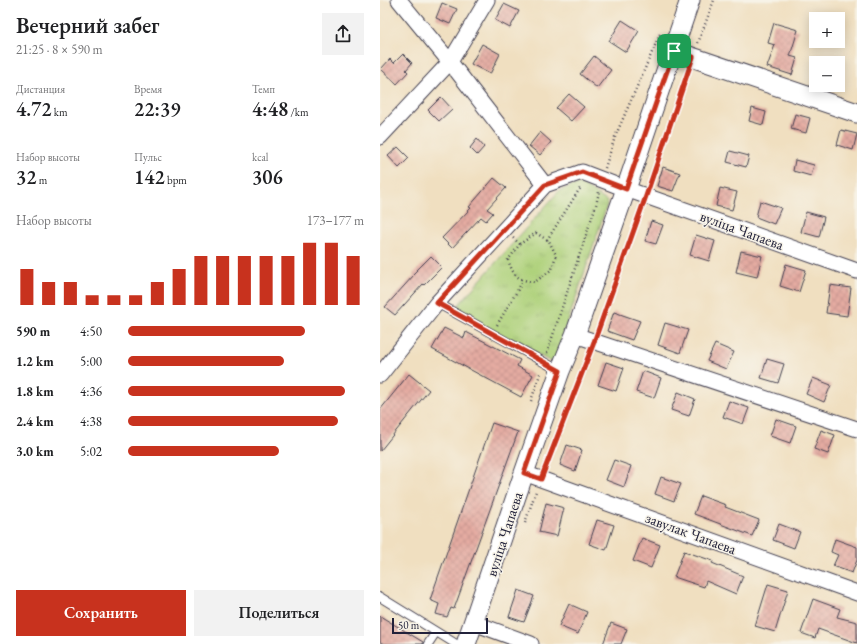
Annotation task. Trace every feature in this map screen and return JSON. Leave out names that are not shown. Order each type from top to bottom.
[{"type":"street","points":[[399,0],[450,62],[545,185]]},
{"type":"street","points":[[380,137],[450,62],[487,0]]},
{"type":"street","name":"вуліца Чапаева","points":[[466,644],[532,476],[552,367],[575,335],[674,51],[690,0]]},
{"type":"street","points":[[674,51],[857,113]]},
{"type":"street","points":[[380,375],[437,303],[545,185],[582,172],[626,189]]},
{"type":"street","name":"вуліца Чапаева","points":[[626,189],[857,271]]},
{"type":"street","points":[[575,335],[857,429]]},
{"type":"street","name":"завулак Чапаева","points":[[532,476],[857,593]]},
{"type":"street","points":[[474,623],[531,644]]},
{"type":"lane","points":[[437,303],[552,367]]},
{"type":"lane","points":[[380,597],[456,644]]},
{"type":"lane","points":[[428,644],[436,632]]},
{"type":"path","points":[[525,524],[532,476],[594,342],[714,0]]},
{"type":"path","points":[[547,240],[596,177],[662,32]]},
{"type":"path","points":[[531,400],[552,367],[596,205],[596,177]]},
{"type":"path","points":[[536,233],[549,242],[556,255],[552,269],[535,282],[523,280],[512,273],[508,260],[520,244],[536,233]]},
{"type":"path","points":[[492,334],[523,280]]},
{"type":"green space","points":[[579,183],[608,202],[554,363],[452,312],[559,191]]},
{"type":"building","points":[[442,3],[457,9],[450,24],[436,18]]},
{"type":"building","points":[[504,4],[519,11],[510,28],[495,20]]},
{"type":"building","points":[[622,20],[639,31],[626,52],[609,41]]},
{"type":"building","points":[[774,23],[798,30],[790,56],[797,58],[792,75],[767,67],[775,45],[768,43]]},
{"type":"building","points":[[482,44],[500,54],[490,74],[471,64]]},
{"type":"building","points":[[403,54],[412,63],[406,70],[408,72],[397,84],[381,69],[390,59],[394,63]]},
{"type":"building","points":[[594,56],[611,70],[597,88],[580,74]]},
{"type":"building","points":[[569,94],[584,107],[571,121],[556,108]]},
{"type":"building","points":[[441,97],[452,109],[439,121],[428,110]]},
{"type":"building","points":[[752,108],[766,112],[763,125],[749,121]]},
{"type":"building","points":[[795,114],[810,118],[806,133],[791,129]]},
{"type":"building","points":[[841,130],[857,134],[853,150],[837,145]]},
{"type":"building","points":[[540,132],[551,142],[540,155],[529,146]]},
{"type":"building","points":[[477,139],[484,147],[477,155],[470,148]]},
{"type":"building","points":[[398,147],[409,158],[399,168],[388,156]]},
{"type":"building","points":[[730,151],[749,156],[746,167],[727,162]]},
{"type":"building","points":[[795,160],[814,165],[811,176],[793,171]]},
{"type":"building","points":[[663,167],[680,173],[673,191],[657,186]]},
{"type":"building","points":[[494,178],[506,188],[487,209],[493,213],[486,221],[481,217],[452,248],[442,238],[471,208],[469,207]]},
{"type":"building","points":[[720,188],[737,192],[732,210],[716,206]]},
{"type":"building","points":[[760,201],[781,208],[774,224],[756,217]]},
{"type":"building","points":[[806,212],[824,217],[819,237],[801,232]]},
{"type":"building","points":[[651,221],[663,225],[656,244],[645,241]]},
{"type":"building","points":[[696,235],[715,241],[709,261],[690,255]]},
{"type":"building","points":[[741,251],[762,256],[757,277],[736,272]]},
{"type":"building","points":[[431,256],[442,267],[424,285],[423,284],[395,315],[385,307],[414,275],[413,274]]},
{"type":"building","points":[[786,264],[806,270],[799,292],[780,286]]},
{"type":"building","points":[[830,285],[851,288],[847,316],[826,313]]},
{"type":"building","points":[[614,312],[640,321],[632,340],[607,331]]},
{"type":"building","points":[[665,323],[688,330],[680,353],[658,345]]},
{"type":"building","points":[[444,328],[464,338],[466,332],[520,360],[517,366],[533,375],[521,397],[432,349]]},
{"type":"building","points":[[715,344],[734,352],[726,369],[707,361]]},
{"type":"building","points":[[767,359],[784,364],[778,383],[761,378]]},
{"type":"building","points":[[606,362],[624,368],[616,391],[598,385]]},
{"type":"building","points":[[643,371],[661,378],[654,398],[636,392]]},
{"type":"building","points":[[409,374],[429,390],[380,451],[380,410]]},
{"type":"building","points":[[813,378],[831,385],[824,402],[806,394]]},
{"type":"building","points":[[678,392],[695,399],[689,416],[671,410]]},
{"type":"building","points":[[729,401],[749,408],[743,424],[723,417]]},
{"type":"building","points":[[776,419],[796,426],[790,443],[770,436]]},
{"type":"building","points":[[492,423],[518,432],[454,609],[451,608],[447,617],[436,614],[439,604],[430,600]]},
{"type":"building","points":[[821,430],[835,435],[828,454],[814,449]]},
{"type":"building","points":[[567,445],[582,450],[575,471],[560,465]]},
{"type":"building","points":[[614,460],[631,466],[624,487],[606,480]]},
{"type":"building","points":[[661,477],[681,484],[674,501],[655,494]]},
{"type":"building","points":[[701,496],[726,505],[725,507],[759,520],[752,536],[694,514]]},
{"type":"building","points":[[546,503],[564,508],[557,536],[539,532]]},
{"type":"building","points":[[597,520],[614,525],[606,550],[589,544]]},
{"type":"building","points":[[779,524],[800,532],[794,548],[773,540]]},
{"type":"building","points":[[642,538],[660,545],[651,568],[633,561]]},
{"type":"building","points":[[835,539],[857,547],[857,560],[852,573],[833,566],[838,555],[831,552]]},
{"type":"building","points":[[684,551],[713,561],[712,563],[743,576],[736,594],[706,581],[704,587],[674,577]]},
{"type":"building","points":[[768,584],[788,590],[775,632],[755,626]]},
{"type":"building","points":[[518,590],[534,596],[524,622],[509,617]]},
{"type":"building","points":[[813,599],[840,609],[837,617],[857,622],[857,643],[818,629],[815,638],[801,633]]},
{"type":"building","points":[[569,604],[587,612],[578,634],[559,626]]},
{"type":"building","points":[[380,616],[423,642],[423,644],[384,644],[380,642]]},
{"type":"building","points":[[611,623],[627,629],[621,644],[603,644]]},
{"type":"route","points":[[674,51],[693,57],[646,196],[594,342],[541,479],[524,473],[560,371],[437,303],[545,185],[582,172],[626,189],[674,51]]}]
